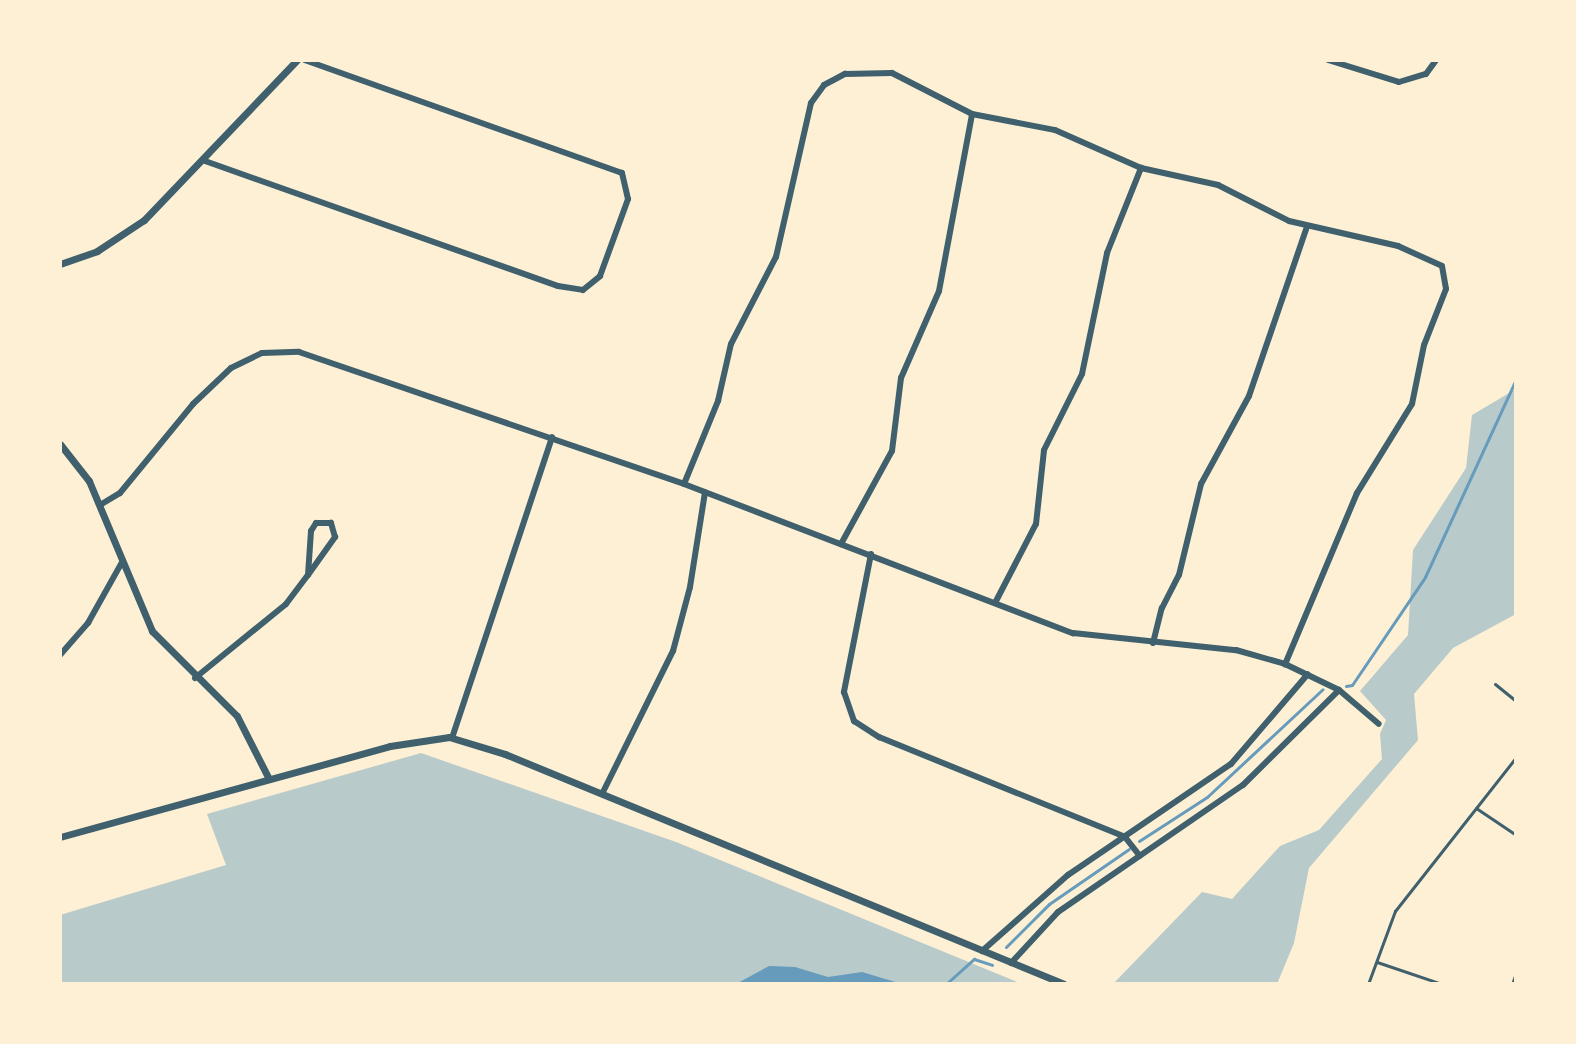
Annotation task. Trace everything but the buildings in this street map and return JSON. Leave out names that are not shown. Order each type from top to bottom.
[{"type":"street","points":[[60,264],[126,233],[205,161],[297,60]]},
{"type":"street","points":[[205,161],[558,286],[589,288],[600,276],[628,199],[625,180],[605,163],[304,60]]},
{"type":"street","points":[[1328,60],[1390,81],[1416,79],[1436,60]]},
{"type":"street","points":[[684,484],[718,401],[731,344],[776,257],[811,103],[837,78],[859,71],[892,73],[972,114],[1055,130],[1141,168],[1218,185],[1307,227],[1398,246],[1442,266],[1446,289],[1424,345],[1412,404],[1357,493],[1285,664]]},
{"type":"street","points":[[841,544],[892,451],[901,378],[939,291],[972,114]]},
{"type":"street","points":[[995,603],[1036,524],[1044,450],[1082,374],[1107,253],[1141,168]]},
{"type":"street","points":[[1153,643],[1162,608],[1179,575],[1201,484],[1249,396],[1307,227]]},
{"type":"street","points":[[100,505],[120,493],[215,380],[262,353],[325,358],[684,484],[1073,633],[1236,650],[1285,664],[1339,690],[1379,724]]},
{"type":"street","points":[[452,738],[552,437]]},
{"type":"street","points":[[60,444],[100,505],[121,564],[152,631],[195,678],[237,716],[268,777]]},
{"type":"street","points":[[602,794],[673,651],[690,587],[705,492]]},
{"type":"street","points":[[195,678],[286,604],[308,575],[335,537],[331,523],[316,523],[311,531],[308,575]]},
{"type":"street","points":[[871,554],[844,692],[848,712],[879,737],[1125,837],[1140,856]]},
{"type":"street","points":[[60,655],[88,623],[121,564]]},
{"type":"street","points":[[982,951],[1046,892],[1231,764],[1308,674]]},
{"type":"street","points":[[1011,963],[1058,912],[1243,785],[1339,690]]},
{"type":"street","points":[[60,837],[268,777],[427,737],[452,738],[602,794],[1064,984]]},
{"type":"lane","points":[[1495,684],[1516,701]]},
{"type":"lane","points":[[1368,984],[1395,911],[1516,757]]},
{"type":"lane","points":[[1476,808],[1516,835]]},
{"type":"lane","points":[[1376,962],[1442,984]]},
{"type":"lane","points":[[1512,984],[1516,973]]},
{"type":"shaded area","points":[[1516,389],[1516,614],[1453,648],[1414,694],[1418,740],[1309,868],[1294,943],[1277,984],[1113,984],[1202,892],[1232,899],[1280,846],[1319,830],[1382,759],[1380,734],[1386,720],[1360,691],[1408,635],[1413,550],[1466,468],[1472,415]]},
{"type":"shaded area","points":[[421,753],[676,842],[1022,984],[60,984],[60,915],[226,865],[207,814]]},
{"type":"water","points":[[769,966],[795,967],[828,977],[862,972],[902,984],[736,984]]},
{"type":"waterway","points":[[1346,686],[1352,685],[1425,577],[1516,379]]},
{"type":"waterway","points":[[1139,841],[1207,797],[1323,689]]},
{"type":"waterway","points":[[1006,947],[1049,904],[1129,849]]},
{"type":"waterway","points":[[946,984],[974,959],[992,965]]}]
